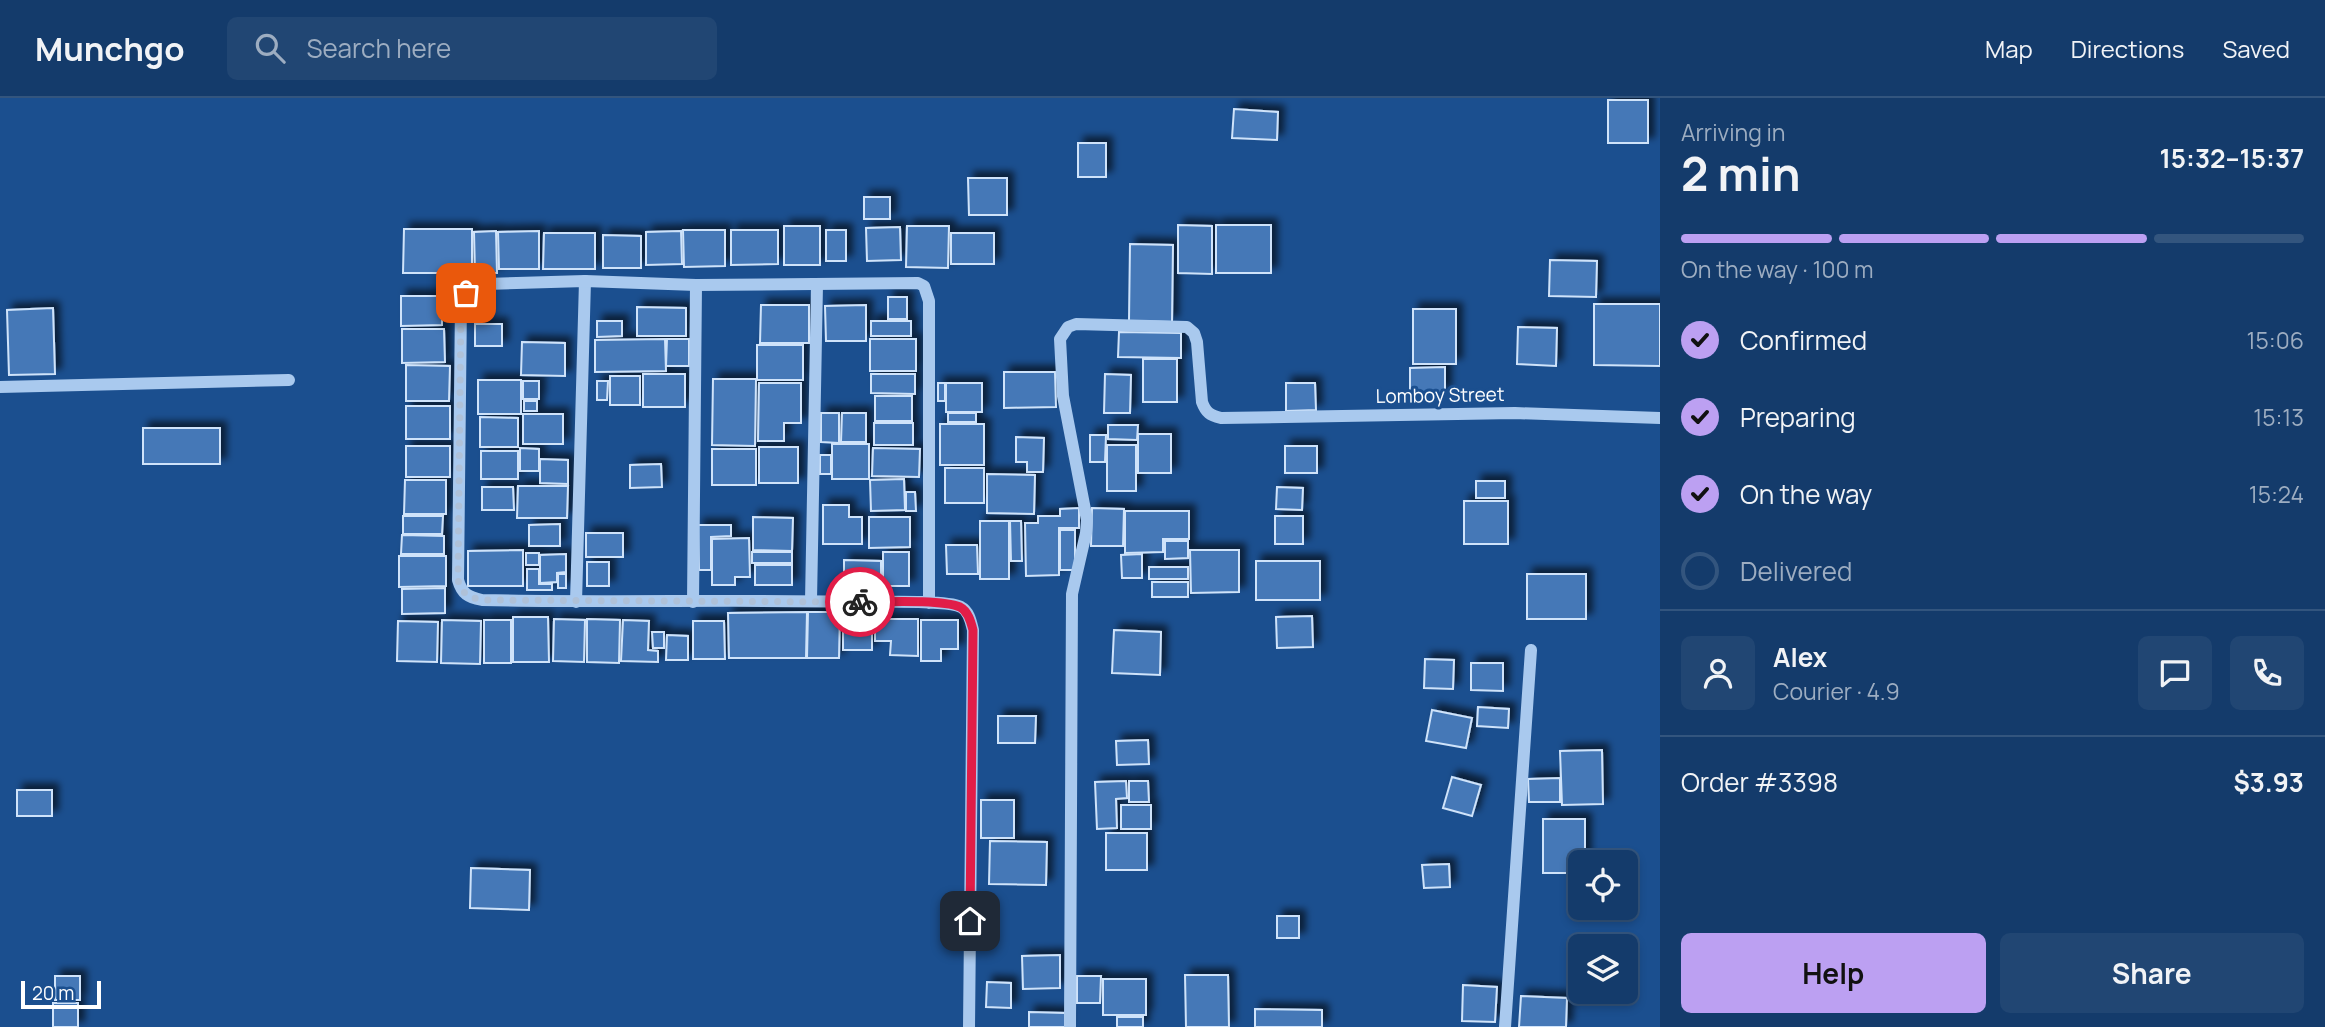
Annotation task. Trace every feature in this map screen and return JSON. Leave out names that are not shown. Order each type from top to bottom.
[{"type":"street","points":[[576,602],[585,281]]},
{"type":"street","points":[[929,603],[929,301],[924,286],[918,283],[696,285],[585,281],[486,284],[474,287],[466,293],[461,302],[458,580],[461,592],[482,600],[929,603],[961,607],[967,613],[973,630],[968,1027]]},
{"type":"street","points":[[693,602],[696,285]]},
{"type":"street","points":[[811,601],[817,285]]},
{"type":"street","name":"Lomboy Street","points":[[1070,1027],[1072,594],[1087,520],[1064,411],[1060,339],[1063,332],[1076,324],[1187,327],[1194,333],[1197,342],[1205,411],[1211,416],[1221,418],[1516,413],[1660,418]]},
{"type":"street","points":[[0,387],[289,380]]},
{"type":"street","points":[[1505,1027],[1531,650]]},
{"type":"building","points":[[1608,100],[1648,100],[1648,143],[1608,143]]},
{"type":"building","points":[[1234,109],[1278,112],[1277,140],[1232,138]]},
{"type":"building","points":[[1078,143],[1106,143],[1106,177],[1078,177]]},
{"type":"building","points":[[968,178],[1007,178],[1007,215],[969,215]]},
{"type":"building","points":[[864,197],[890,197],[890,219],[864,219]]},
{"type":"building","points":[[1178,225],[1212,226],[1212,274],[1178,273]]},
{"type":"building","points":[[1216,225],[1271,225],[1271,273],[1216,273]]},
{"type":"building","points":[[784,226],[820,226],[820,265],[784,265]]},
{"type":"building","points":[[907,226],[949,226],[948,268],[906,267]]},
{"type":"building","points":[[900,227],[901,260],[867,261],[866,228]]},
{"type":"building","points":[[404,229],[472,229],[472,273],[403,273]]},
{"type":"building","points":[[683,230],[725,230],[725,266],[684,267]]},
{"type":"building","points":[[731,230],[778,230],[778,264],[731,265]]},
{"type":"building","points":[[826,230],[846,230],[846,261],[826,261]]},
{"type":"building","points":[[496,231],[497,273],[475,273],[474,232]]},
{"type":"building","points":[[539,231],[539,269],[499,269],[498,232]]},
{"type":"building","points":[[681,231],[682,264],[646,265],[646,232]]},
{"type":"building","points":[[544,233],[595,233],[595,269],[543,269]]},
{"type":"building","points":[[951,233],[994,233],[994,264],[951,264]]},
{"type":"building","points":[[603,235],[641,236],[641,268],[603,268]]},
{"type":"building","points":[[1130,244],[1173,245],[1172,322],[1129,321]]},
{"type":"building","points":[[1550,260],[1597,261],[1596,297],[1549,296]]},
{"type":"building","points":[[401,296],[442,296],[442,325],[401,326]]},
{"type":"building","points":[[888,297],[907,297],[907,319],[888,319]]},
{"type":"building","points":[[1594,304],[1660,304],[1660,366],[1594,365]]},
{"type":"building","points":[[761,305],[809,305],[809,343],[760,343]]},
{"type":"building","points":[[866,305],[866,341],[826,341],[825,306]]},
{"type":"building","points":[[637,307],[686,308],[686,336],[637,336]]},
{"type":"building","points":[[53,308],[55,374],[9,375],[7,310]]},
{"type":"building","points":[[1413,309],[1456,309],[1456,364],[1413,364]]},
{"type":"building","points":[[597,321],[622,321],[622,336],[597,337]]},
{"type":"building","points":[[871,321],[911,321],[911,336],[871,336]]},
{"type":"building","points":[[475,324],[502,324],[502,346],[475,346]]},
{"type":"building","points":[[1518,327],[1557,328],[1556,366],[1517,364]]},
{"type":"building","points":[[402,329],[444,329],[445,362],[402,363]]},
{"type":"building","points":[[1119,332],[1181,333],[1181,358],[1118,357]]},
{"type":"building","points":[[665,339],[666,371],[595,372],[595,340]]},
{"type":"building","points":[[667,339],[689,339],[689,366],[666,366]]},
{"type":"building","points":[[870,339],[916,339],[916,371],[870,371]]},
{"type":"building","points":[[522,342],[565,343],[565,376],[521,375]]},
{"type":"building","points":[[757,345],[803,345],[803,380],[757,380]]},
{"type":"building","points":[[1143,359],[1177,359],[1177,402],[1143,402]]},
{"type":"building","points":[[406,365],[450,366],[449,401],[406,401]]},
{"type":"building","points":[[1445,367],[1445,392],[1410,393],[1410,368]]},
{"type":"building","points":[[1004,372],[1055,372],[1056,407],[1004,408]]},
{"type":"building","points":[[643,374],[685,374],[685,407],[643,407]]},
{"type":"building","points":[[871,374],[915,374],[915,394],[871,393]]},
{"type":"building","points":[[1105,374],[1131,375],[1130,413],[1104,413]]},
{"type":"building","points":[[610,376],[640,376],[640,405],[610,405]]},
{"type":"building","points":[[713,379],[756,379],[755,446],[712,445]]},
{"type":"building","points":[[478,380],[521,380],[521,414],[478,414]]},
{"type":"building","points":[[523,381],[539,381],[539,399],[523,399]]},
{"type":"building","points":[[597,381],[608,381],[607,400],[597,400]]},
{"type":"building","points":[[759,383],[801,383],[801,423],[784,423],[784,441],[758,441]]},
{"type":"building","points":[[938,383],[945,383],[945,401],[938,401]]},
{"type":"building","points":[[946,383],[982,383],[982,412],[946,412]]},
{"type":"building","points":[[1286,383],[1315,383],[1316,410],[1286,411]]},
{"type":"building","points":[[875,396],[912,396],[912,421],[875,421]]},
{"type":"building","points":[[524,401],[537,401],[537,411],[524,411]]},
{"type":"building","points":[[406,406],[450,406],[450,439],[406,439]]},
{"type":"building","points":[[821,413],[839,413],[839,443],[821,442]]},
{"type":"building","points":[[842,413],[866,413],[866,442],[841,442]]},
{"type":"building","points":[[948,413],[976,413],[976,422],[948,422]]},
{"type":"building","points":[[523,414],[563,414],[563,444],[523,444]]},
{"type":"building","points":[[480,417],[518,418],[518,447],[480,447]]},
{"type":"building","points":[[874,423],[913,423],[913,445],[874,445]]},
{"type":"building","points":[[940,424],[984,424],[984,465],[940,465]]},
{"type":"building","points":[[1108,425],[1138,425],[1137,440],[1108,439]]},
{"type":"building","points":[[143,428],[220,428],[220,464],[143,464]]},
{"type":"building","points":[[1138,434],[1171,434],[1171,473],[1138,473]]},
{"type":"building","points":[[1090,435],[1106,435],[1105,462],[1090,462]]},
{"type":"building","points":[[1016,437],[1044,438],[1043,472],[1027,472],[1027,462],[1016,462]]},
{"type":"building","points":[[832,444],[869,444],[869,479],[832,479]]},
{"type":"building","points":[[1107,445],[1136,445],[1136,491],[1107,491]]},
{"type":"building","points":[[406,446],[450,446],[450,477],[406,477]]},
{"type":"building","points":[[1285,446],[1317,446],[1317,473],[1285,473]]},
{"type":"building","points":[[759,447],[798,447],[798,483],[759,483]]},
{"type":"building","points":[[520,448],[539,449],[539,471],[520,471]]},
{"type":"building","points":[[873,448],[920,449],[919,477],[872,476]]},
{"type":"building","points":[[712,449],[756,449],[756,485],[712,485]]},
{"type":"building","points":[[481,451],[518,451],[518,479],[481,479]]},
{"type":"building","points":[[820,455],[831,455],[831,474],[820,474]]},
{"type":"building","points":[[540,459],[568,460],[568,484],[540,483]]},
{"type":"building","points":[[661,464],[662,487],[630,488],[630,465]]},
{"type":"building","points":[[945,468],[984,468],[984,503],[945,503]]},
{"type":"building","points":[[987,474],[1035,475],[1034,514],[987,513]]},
{"type":"building","points":[[904,479],[905,510],[871,511],[870,480]]},
{"type":"building","points":[[405,480],[446,480],[446,514],[404,514]]},
{"type":"building","points":[[1476,481],[1505,481],[1505,498],[1476,498]]},
{"type":"building","points":[[518,486],[568,486],[567,518],[517,518]]},
{"type":"building","points":[[482,487],[513,487],[514,510],[482,510]]},
{"type":"building","points":[[1277,487],[1303,488],[1302,510],[1276,509]]},
{"type":"building","points":[[906,492],[915,492],[916,511],[906,511]]},
{"type":"building","points":[[1464,501],[1508,501],[1508,544],[1464,544]]},
{"type":"building","points":[[823,505],[849,505],[849,517],[862,517],[862,544],[823,544]]},
{"type":"building","points":[[1079,508],[1079,528],[1059,528],[1059,575],[1026,576],[1025,523],[1038,523],[1038,516],[1060,516],[1060,509]]},
{"type":"building","points":[[1092,508],[1124,509],[1123,546],[1091,546]]},
{"type":"building","points":[[1125,511],[1189,511],[1189,539],[1163,539],[1163,552],[1125,553]]},
{"type":"building","points":[[403,516],[443,516],[442,534],[403,534]]},
{"type":"building","points":[[1275,516],[1303,516],[1303,544],[1275,544]]},
{"type":"building","points":[[753,517],[793,518],[792,551],[753,550]]},
{"type":"building","points":[[869,517],[910,517],[910,547],[869,548]]},
{"type":"building","points":[[980,521],[1009,521],[1009,579],[980,579]]},
{"type":"building","points":[[1010,521],[1021,521],[1022,561],[1011,561]]},
{"type":"building","points":[[560,524],[560,546],[529,546],[529,525]]},
{"type":"building","points":[[698,525],[731,525],[731,536],[711,537],[711,570],[699,570]]},
{"type":"building","points":[[1060,530],[1075,530],[1075,570],[1060,570]]},
{"type":"building","points":[[586,533],[623,533],[623,557],[586,557]]},
{"type":"building","points":[[402,535],[444,536],[444,554],[401,554]]},
{"type":"building","points":[[749,538],[750,577],[735,577],[735,585],[712,585],[712,539]]},
{"type":"building","points":[[1165,541],[1188,541],[1188,558],[1165,559]]},
{"type":"building","points":[[946,545],[977,545],[978,574],[947,574]]},
{"type":"building","points":[[523,550],[523,586],[468,586],[468,551]]},
{"type":"building","points":[[1190,550],[1239,550],[1239,592],[1191,593]]},
{"type":"building","points":[[752,552],[792,552],[792,563],[752,563]]},
{"type":"building","points":[[883,552],[909,552],[909,586],[883,586]]},
{"type":"building","points":[[526,553],[539,553],[539,565],[526,565]]},
{"type":"building","points":[[566,554],[566,572],[557,573],[557,582],[540,583],[540,555]]},
{"type":"building","points":[[1142,554],[1142,578],[1122,578],[1121,555]]},
{"type":"building","points":[[399,556],[446,556],[446,586],[399,587]]},
{"type":"building","points":[[844,560],[881,561],[881,588],[844,587]]},
{"type":"building","points":[[1256,561],[1320,561],[1320,600],[1256,600]]},
{"type":"building","points":[[587,562],[609,562],[609,586],[587,586]]},
{"type":"building","points":[[755,565],[792,565],[792,585],[755,585]]},
{"type":"building","points":[[1149,567],[1188,567],[1188,579],[1149,579]]},
{"type":"building","points":[[527,569],[539,569],[539,584],[552,584],[552,590],[527,590]]},
{"type":"building","points":[[558,574],[566,574],[566,588],[558,588]]},
{"type":"building","points":[[1527,574],[1586,574],[1586,619],[1527,619]]},
{"type":"building","points":[[1152,582],[1188,582],[1188,597],[1152,597]]},
{"type":"building","points":[[445,588],[445,613],[402,614],[402,589]]},
{"type":"building","points":[[807,612],[806,658],[729,658],[728,613]]},
{"type":"building","points":[[808,612],[840,612],[839,658],[807,658]]},
{"type":"building","points":[[843,614],[872,614],[872,650],[843,650]]},
{"type":"building","points":[[1312,616],[1313,647],[1277,648],[1276,617]]},
{"type":"building","points":[[513,617],[548,617],[549,662],[513,662]]},
{"type":"building","points":[[554,619],[585,620],[584,662],[553,661]]},
{"type":"building","points":[[587,619],[620,620],[619,663],[587,662]]},
{"type":"building","points":[[875,619],[918,619],[918,656],[890,655],[891,641],[875,641]]},
{"type":"building","points":[[442,620],[481,621],[480,664],[441,663]]},
{"type":"building","points":[[484,620],[511,620],[511,663],[484,663]]},
{"type":"building","points":[[623,620],[649,621],[648,650],[658,651],[658,662],[621,661]]},
{"type":"building","points":[[921,620],[958,620],[958,649],[941,649],[941,661],[921,661]]},
{"type":"building","points":[[398,621],[438,622],[437,662],[397,661]]},
{"type":"building","points":[[693,621],[724,621],[725,659],[693,659]]},
{"type":"building","points":[[1114,630],[1161,632],[1160,675],[1112,673]]},
{"type":"building","points":[[652,632],[664,632],[664,648],[653,648]]},
{"type":"building","points":[[667,635],[688,636],[688,660],[666,660]]},
{"type":"building","points":[[1425,659],[1454,660],[1453,689],[1424,688]]},
{"type":"building","points":[[1471,663],[1503,663],[1503,691],[1471,690]]},
{"type":"building","points":[[1478,707],[1509,709],[1508,728],[1477,726]]},
{"type":"building","points":[[1432,710],[1472,718],[1466,748],[1426,741]]},
{"type":"building","points":[[998,716],[1036,716],[1035,743],[998,743]]},
{"type":"building","points":[[1148,740],[1149,764],[1117,765],[1116,741]]},
{"type":"building","points":[[1602,750],[1603,804],[1562,805],[1560,751]]},
{"type":"building","points":[[1452,777],[1481,785],[1472,816],[1443,808]]},
{"type":"building","points":[[1560,778],[1560,802],[1529,802],[1528,779]]},
{"type":"building","points":[[1126,781],[1127,798],[1116,799],[1117,828],[1097,829],[1095,782]]},
{"type":"building","points":[[1129,781],[1148,781],[1149,802],[1129,802]]},
{"type":"building","points":[[17,790],[52,790],[52,816],[17,816]]},
{"type":"building","points":[[981,800],[1014,800],[1014,838],[981,838]]},
{"type":"building","points":[[1121,805],[1151,805],[1151,829],[1121,829]]},
{"type":"building","points":[[1543,819],[1585,819],[1585,850],[1568,850],[1568,873],[1543,873]]},
{"type":"building","points":[[1106,833],[1147,833],[1147,870],[1106,870]]},
{"type":"building","points":[[990,841],[1047,842],[1046,885],[989,884]]},
{"type":"building","points":[[1449,864],[1450,887],[1424,888],[1422,865]]},
{"type":"building","points":[[471,868],[530,870],[529,910],[470,908]]},
{"type":"building","points":[[1277,916],[1299,916],[1299,938],[1277,938]]},
{"type":"building","points":[[1060,955],[1060,988],[1023,989],[1022,956]]},
{"type":"building","points":[[1185,975],[1228,975],[1229,1027],[1186,1027]]},
{"type":"building","points":[[55,976],[80,976],[80,1000],[55,1000]]},
{"type":"building","points":[[1077,976],[1101,976],[1100,1003],[1077,1003]]},
{"type":"building","points":[[1103,979],[1146,979],[1146,1015],[1103,1015]]},
{"type":"building","points":[[987,982],[1011,983],[1011,1008],[986,1007]]},
{"type":"building","points":[[1463,985],[1497,987],[1495,1022],[1462,1021]]},
{"type":"building","points":[[1521,996],[1567,998],[1566,1027],[1519,1027]]},
{"type":"building","points":[[53,1003],[78,1003],[78,1027],[53,1027]]},
{"type":"building","points":[[1255,1009],[1322,1010],[1322,1027],[1255,1027]]},
{"type":"building","points":[[1029,1012],[1065,1013],[1065,1027],[1029,1027]]},
{"type":"building","points":[[1117,1017],[1143,1017],[1143,1027],[1117,1027]]},
{"type":"way so far","points":[[466,293],[461,302],[458,580],[461,592],[482,600],[860,602]]},
{"type":"route","points":[[860,602],[929,603],[961,607],[971,622],[970,921]]}]
